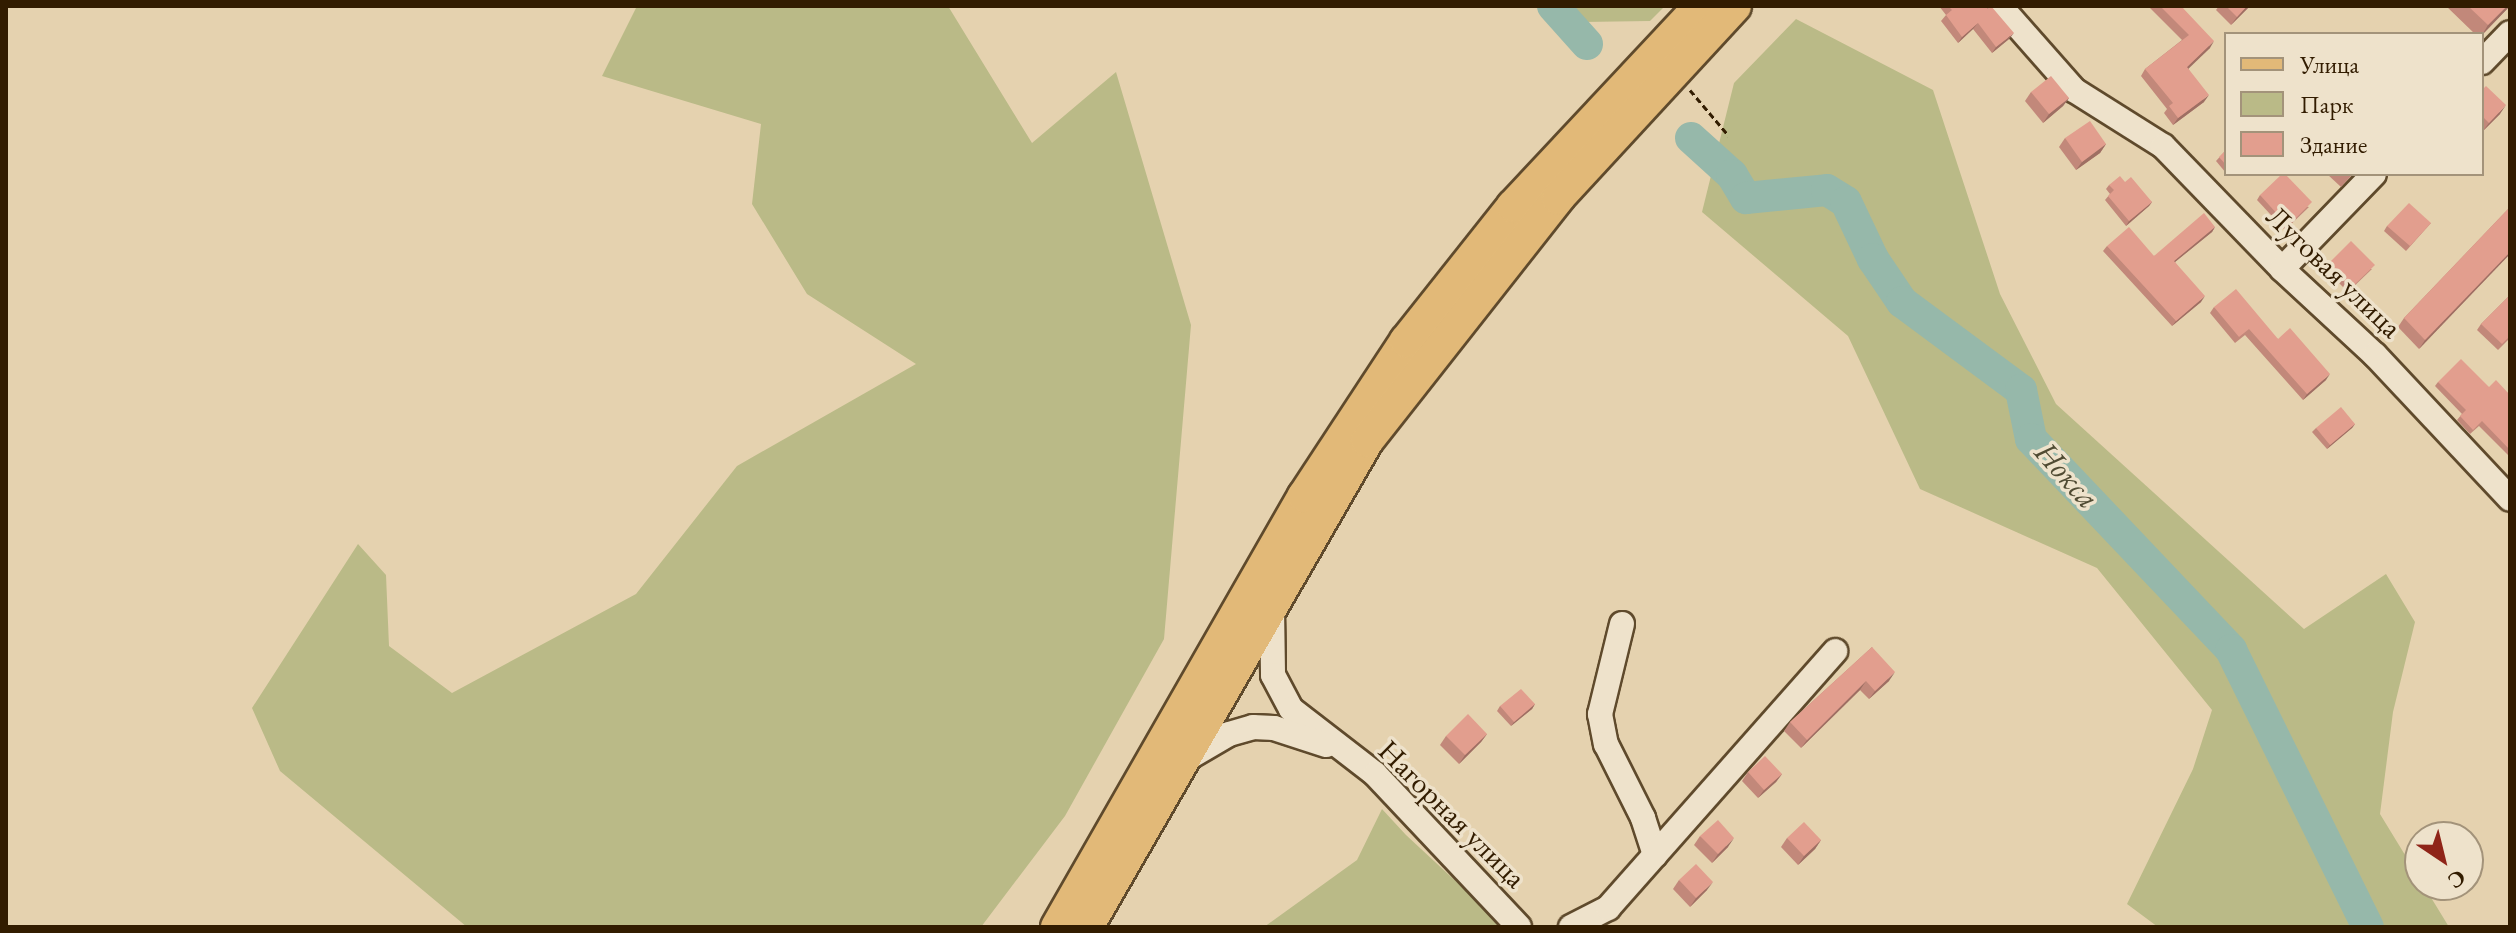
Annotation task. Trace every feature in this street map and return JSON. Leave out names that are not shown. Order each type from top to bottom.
[{"type":"main road","points":[[1057,927],[1304,496],[1406,341],[1513,206],[1700,6]]},
{"type":"main road","points":[[1087,927],[1367,441],[1439,343],[1558,198],[1735,6]]},
{"type":"street","name":"Луговая улица","points":[[2000,6],[2074,90],[2163,146],[2282,269],[2375,355],[2510,499]]},
{"type":"street","points":[[2484,60],[2510,33]]},
{"type":"street","points":[[2282,269],[2372,176]]},
{"type":"street","points":[[1272,609],[1271,652],[1279,693],[1336,749]]},
{"type":"street","points":[[1622,624],[1600,714],[1606,744],[1643,818],[1655,855]]},
{"type":"street","points":[[1571,927],[1608,908],[1835,651]]},
{"type":"street","points":[[1181,762],[1229,734],[1253,727],[1274,728],[1336,749]]},
{"type":"street","name":"Нагорная улица","points":[[1336,749],[1375,774],[1519,927]]},
{"type":"path","points":[[1690,90],[1729,136]]},
{"type":"green space","points":[[637,6],[948,6],[1032,143],[1116,72],[1191,325],[1164,639],[1065,816],[981,927],[467,927],[280,771],[252,708],[358,544],[386,575],[389,646],[452,693],[636,594],[737,466],[916,364],[807,294],[752,204],[761,124],[602,76]]},
{"type":"green space","points":[[1572,6],[1665,6],[1650,21],[1582,22]]},
{"type":"green space","points":[[1796,19],[1933,90],[2000,294],[2056,404],[2304,629],[2386,574],[2415,622],[2393,712],[2380,814],[2404,853],[2404,901],[2433,901],[2449,927],[2158,927],[2127,904],[2193,769],[2212,710],[2097,568],[1920,489],[1848,336],[1702,212],[1734,83]]},
{"type":"green space","points":[[1382,809],[1505,927],[1264,927],[1357,860]]},
{"type":"building","points":[[1948,6],[1986,6],[1988,9],[1991,6],[2014,33],[1996,47],[1978,23],[1962,37],[1946,15],[1952,10]]},
{"type":"building","points":[[2160,6],[2181,6],[2214,41],[2187,67],[2209,95],[2178,118],[2169,106],[2173,103],[2145,69],[2189,35]]},
{"type":"building","points":[[2226,6],[2247,6],[2237,17]]},
{"type":"building","points":[[2468,6],[2507,6],[2488,25]]},
{"type":"building","points":[[2051,76],[2069,98],[2049,114],[2031,92]]},
{"type":"building","points":[[2486,86],[2506,105],[2489,123],[2484,118]]},
{"type":"building","points":[[2090,121],[2106,144],[2082,162],[2065,138]]},
{"type":"building","points":[[2120,176],[2125,182],[2131,177],[2152,202],[2129,221],[2108,196],[2114,190],[2109,185]]},
{"type":"building","points":[[2280,176],[2287,176],[2312,202],[2288,226],[2260,195]]},
{"type":"building","points":[[2409,203],[2431,223],[2410,246],[2387,226]]},
{"type":"building","points":[[2510,207],[2510,252],[2425,340],[2404,318]]},
{"type":"building","points":[[2204,213],[2215,227],[2174,261],[2205,296],[2176,321],[2107,246],[2129,227],[2154,256]]},
{"type":"building","points":[[2351,241],[2375,265],[2351,288],[2328,264]]},
{"type":"building","points":[[2236,289],[2278,339],[2290,328],[2330,374],[2307,394],[2249,329],[2239,337],[2214,307]]},
{"type":"building","points":[[2510,295],[2510,336],[2502,344],[2481,324]]},
{"type":"building","points":[[2461,359],[2489,387],[2496,380],[2510,395],[2510,450],[2482,421],[2473,430],[2460,416],[2466,410],[2438,382]]},
{"type":"building","points":[[2341,407],[2355,424],[2330,445],[2316,428]]},
{"type":"building","points":[[1872,647],[1895,672],[1875,691],[1866,681],[1807,740],[1790,722]]},
{"type":"building","points":[[1521,689],[1535,704],[1514,722],[1500,706]]},
{"type":"building","points":[[1468,714],[1487,734],[1465,755],[1446,736]]},
{"type":"building","points":[[1765,756],[1782,774],[1764,790],[1748,772]]},
{"type":"building","points":[[1718,820],[1734,838],[1718,854],[1700,836]]},
{"type":"building","points":[[1804,822],[1821,840],[1804,856],[1787,838]]},
{"type":"building","points":[[1696,864],[1713,882],[1696,898],[1679,880]]},
{"type":"waterway","name":"Нокса","points":[[1553,6],[1587,44]]},
{"type":"waterway","name":"Нокса","points":[[1691,138],[1732,175],[1746,198],[1827,190],[1846,202],[1873,259],[1902,302],[2021,390],[2031,439],[2231,650],[2368,927]]}]
